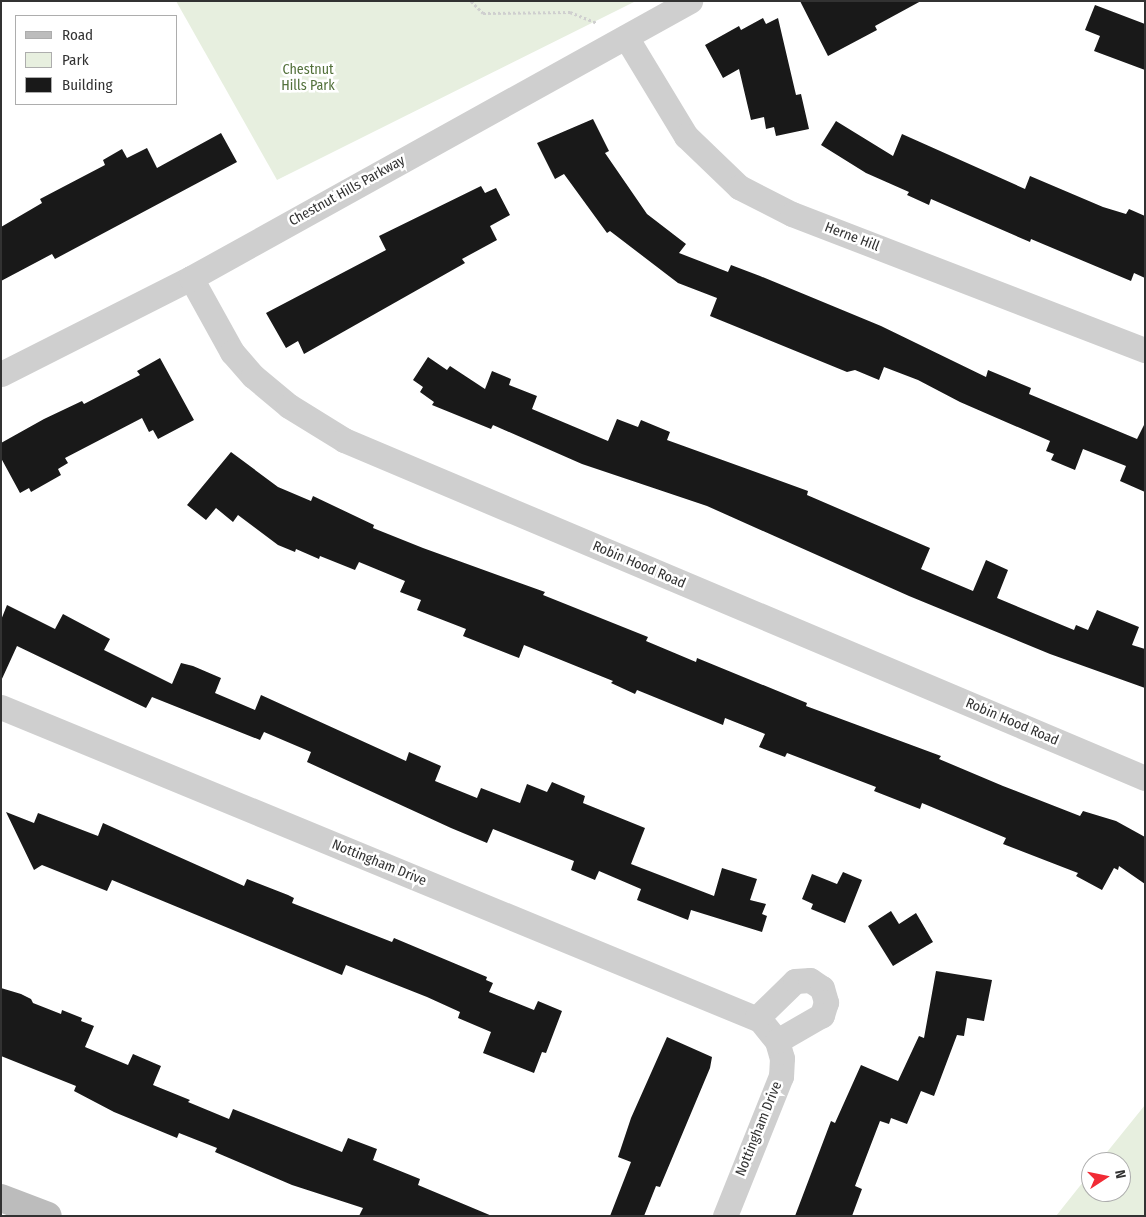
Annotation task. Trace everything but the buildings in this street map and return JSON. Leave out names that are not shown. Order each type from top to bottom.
[{"type":"main road","points":[[1,1198],[48,1216]]},
{"type":"street","name":"Chestnut Hills Parkway","points":[[1,374],[190,278],[690,1]]},
{"type":"street","name":"Herne Hill","points":[[626,37],[686,136],[739,187],[792,214],[1145,350]]},
{"type":"street","name":"Robin Hood Road","points":[[190,278],[232,352],[252,376],[290,406],[344,440],[1145,778]]},
{"type":"street","name":"Nottingham Drive","points":[[1,707],[757,1018],[778,1041],[782,1058],[781,1076],[725,1216]]},
{"type":"street","points":[[757,1018],[795,981],[810,980],[822,988],[826,1002],[822,1015],[778,1041]]},
{"type":"path","points":[[471,1],[483,13],[578,13],[626,37]]},
{"type":"green space","name":"Chestnut Hills Park","points":[[176,1],[636,1],[277,180]]},
{"type":"green space","points":[[1145,1105],[1145,1216],[1056,1216],[1081,1185],[1081,1202],[1131,1202],[1131,1152],[1107,1152]]}]
